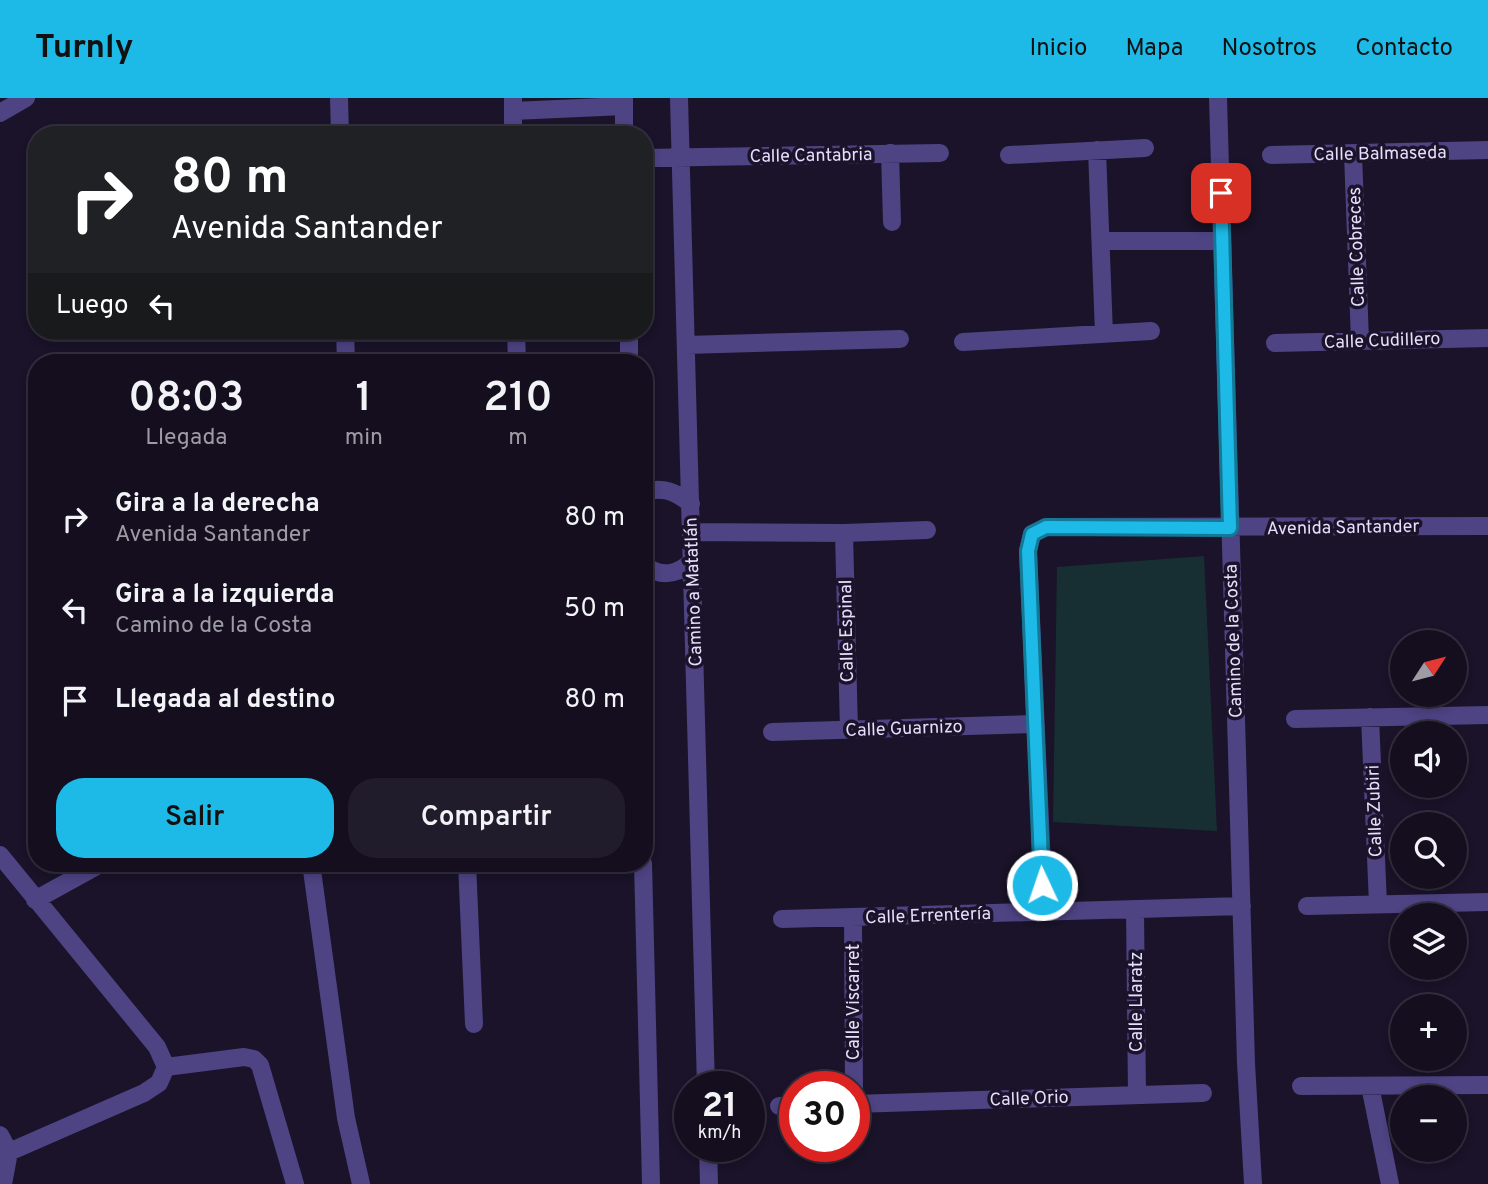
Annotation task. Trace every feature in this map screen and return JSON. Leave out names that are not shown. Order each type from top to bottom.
[{"type":"street","points":[[0,113],[26,98]]},
{"type":"street","points":[[339,98],[340,126]]},
{"type":"street","name":"Camino a Matatlán","points":[[679,98],[706,1071]]},
{"type":"street","name":"Camino de la Costa","points":[[1219,98],[1246,1063],[1254,1184]]},
{"type":"street","points":[[513,126],[513,105],[624,102],[624,126]]},
{"type":"street","points":[[1009,155],[1145,148]]},
{"type":"street","points":[[1097,150],[1104,334]]},
{"type":"street","name":"Calle Balmaseda","points":[[1271,155],[1488,150]]},
{"type":"street","points":[[890,153],[892,222]]},
{"type":"street","name":"Calle Cantabria","points":[[653,158],[940,153]]},
{"type":"street","name":"Calle Cobreces","points":[[1353,154],[1360,341]]},
{"type":"street","points":[[1101,241],[1222,241]]},
{"type":"street","points":[[963,342],[1152,331]]},
{"type":"street","name":"Calle Cudillero","points":[[1275,344],[1488,338]]},
{"type":"street","points":[[686,345],[900,340]]},
{"type":"street","points":[[653,491],[664,489],[679,494],[691,505]]},
{"type":"street","name":"Avenida Santander","points":[[1035,724],[1028,551],[1032,534],[1046,527],[1488,526]]},
{"type":"street","points":[[692,532],[844,533],[927,530]]},
{"type":"street","name":"Calle Espinal","points":[[844,533],[849,730]]},
{"type":"street","points":[[653,572],[668,575],[681,571],[692,561]]},
{"type":"street","points":[[1294,719],[1488,715]]},
{"type":"street","name":"Calle Zubiri","points":[[1370,718],[1378,904]]},
{"type":"street","points":[[1035,724],[1044,912]]},
{"type":"street","name":"Calle Guarnizo","points":[[772,732],[1035,724]]},
{"type":"street","points":[[0,855],[158,1047],[166,1066],[159,1083],[144,1093],[9,1152]]},
{"type":"street","points":[[35,900],[86,872]]},
{"type":"street","points":[[312,872],[346,1118],[360,1184]]},
{"type":"street","points":[[467,872],[474,1024]]},
{"type":"street","points":[[643,872],[651,1184]]},
{"type":"street","points":[[1307,906],[1488,902]]},
{"type":"street","name":"Calle Errentería","points":[[782,919],[1242,906]]},
{"type":"street","name":"Calle Llaratz","points":[[1135,909],[1137,1095]]},
{"type":"street","name":"Calle Viscarret","points":[[853,918],[853,1071]]},
{"type":"street","points":[[166,1066],[244,1057],[254,1059],[260,1065],[295,1184]]},
{"type":"street","points":[[1301,1086],[1488,1085]]},
{"type":"street","points":[[1370,1086],[1390,1184]]},
{"type":"street","name":"Calle Orio","points":[[870,1103],[1203,1093]]},
{"type":"street","points":[[0,1135],[9,1152],[3,1184]]},
{"type":"street","points":[[708,1162],[709,1184]]},
{"type":"green space","points":[[1204,556],[1217,831],[1053,822],[1057,567]]},
{"type":"route","points":[[1042,885],[1028,551],[1032,534],[1046,527],[1230,528],[1221,193]]}]
